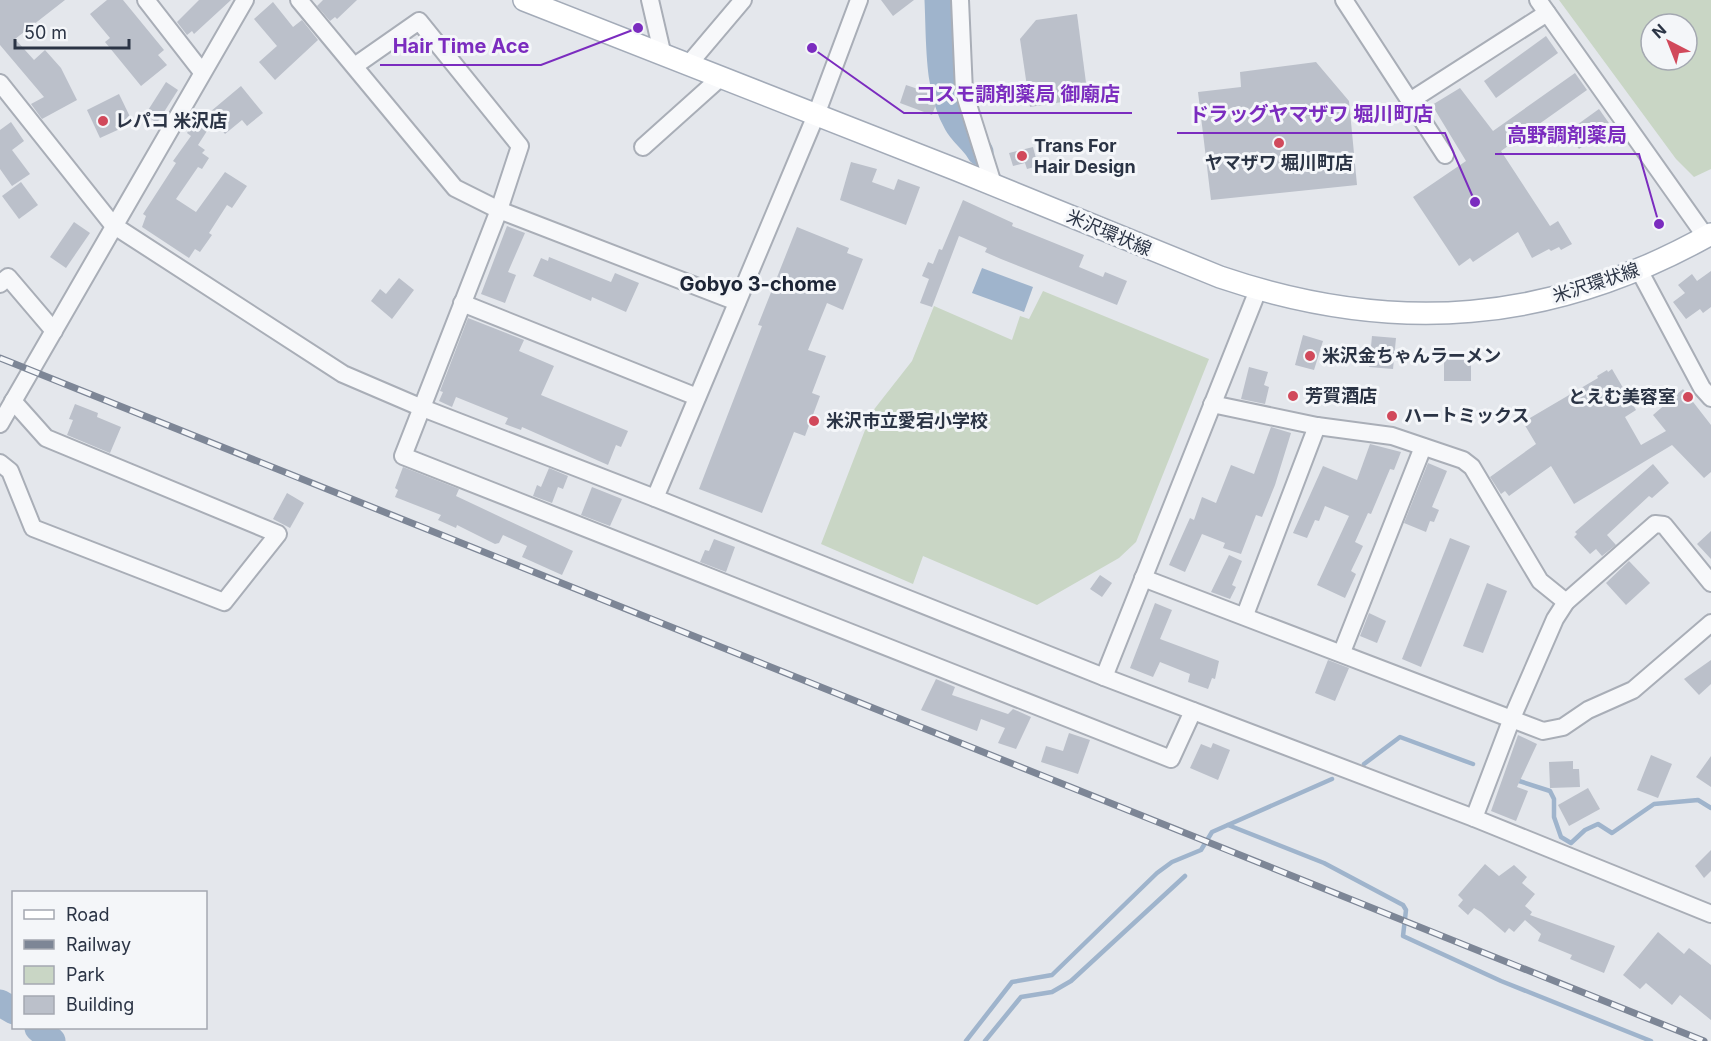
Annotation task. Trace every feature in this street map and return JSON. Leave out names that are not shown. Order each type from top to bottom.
[{"type":"main road","name":"米沢環状線","points":[[524,0],[993,184],[1170,258],[1258,290],[1360,311],[1404,314],[1463,313],[1563,296],[1639,270],[1709,235]]},
{"type":"street","points":[[146,0],[202,72]]},
{"type":"street","points":[[0,424],[245,0]]},
{"type":"street","points":[[299,0],[356,65],[455,188],[499,210],[737,302]]},
{"type":"street","points":[[650,0],[663,56]]},
{"type":"street","points":[[688,65],[743,0]]},
{"type":"street","points":[[655,498],[816,115],[859,0]]},
{"type":"street","points":[[960,0],[964,92],[993,184]]},
{"type":"street","points":[[1344,0],[1445,155]]},
{"type":"street","points":[[1410,101],[1543,6],[1709,235]]},
{"type":"street","points":[[356,65],[419,21],[520,146],[499,210],[420,407],[403,456],[1171,759],[1193,711]]},
{"type":"street","points":[[643,147],[720,78]]},
{"type":"street","points":[[0,83],[113,225],[343,374],[420,407],[1104,677],[1474,818],[1711,914]]},
{"type":"street","points":[[1639,270],[1702,388],[1711,398]]},
{"type":"street","points":[[0,284],[8,277],[54,331]]},
{"type":"street","points":[[1104,677],[1258,290]]},
{"type":"street","points":[[462,303],[697,397]]},
{"type":"street","points":[[0,463],[10,471],[33,528],[224,602],[278,534],[46,438],[13,401]]},
{"type":"street","points":[[1212,404],[1317,426],[1382,434],[1463,460],[1472,467],[1540,581],[1566,602]]},
{"type":"street","points":[[1245,615],[1317,426]]},
{"type":"street","points":[[1342,652],[1423,447]]},
{"type":"street","points":[[1474,818],[1512,718],[1555,619],[1566,602],[1654,524],[1664,525],[1711,583]]},
{"type":"street","points":[[1143,578],[1342,652],[1543,731],[1563,727],[1588,710],[1633,690],[1711,623]]},
{"type":"green space","points":[[1559,0],[1711,0],[1711,169],[1694,177],[1676,159]]},
{"type":"green space","points":[[1043,291],[1209,359],[1136,542],[1119,558],[1037,605],[923,556],[913,584],[821,544],[872,412],[912,361],[934,306],[1012,340],[1020,316],[1029,319]]},
{"type":"water","points":[[982,268],[1033,287],[1024,312],[972,293]]},
{"type":"building","points":[[0,0],[65,0],[15,39],[34,60],[45,50],[61,68],[77,100],[42,119],[31,104],[44,97],[0,45]]},
{"type":"building","points":[[107,0],[123,0],[164,50],[158,55],[167,65],[141,86],[105,42],[110,38],[90,14]]},
{"type":"building","points":[[199,0],[231,0],[194,34],[192,31],[187,35],[177,22]]},
{"type":"building","points":[[323,0],[357,0],[337,19],[335,17],[330,21],[317,6]]},
{"type":"building","points":[[881,0],[914,0],[893,16]]},
{"type":"building","points":[[273,2],[293,27],[302,20],[318,40],[275,80],[259,62],[277,46],[254,19]]},
{"type":"building","points":[[1077,14],[1088,98],[1030,107],[1020,39],[1036,20]]},
{"type":"building","points":[[1546,36],[1558,53],[1496,98],[1484,81]]},
{"type":"building","name":"ヤマザワ 堀川町店","points":[[1316,62],[1349,101],[1357,185],[1211,200],[1198,92],[1241,87],[1240,72]]},
{"type":"building","points":[[1575,73],[1587,90],[1501,151],[1550,226],[1558,221],[1572,244],[1561,250],[1559,247],[1551,251],[1549,249],[1532,258],[1518,232],[1473,262],[1470,258],[1459,266],[1413,197],[1466,161],[1432,105],[1460,88],[1493,131]]},
{"type":"building","points":[[166,82],[178,90],[157,123],[145,115]]},
{"type":"building","points":[[906,85],[939,96],[932,115],[900,103]]},
{"type":"building","points":[[241,86],[263,113],[247,126],[242,120],[225,134],[214,120],[198,145],[205,150],[202,153],[209,158],[202,169],[198,167],[176,199],[196,212],[225,172],[247,186],[232,208],[227,205],[209,233],[212,235],[200,252],[195,249],[189,258],[142,227],[146,216],[143,214],[176,163],[173,161],[191,136],[187,133],[195,120],[198,122]]},
{"type":"building","points":[[119,94],[133,123],[100,138],[87,110]]},
{"type":"building","points":[[1599,109],[1611,126],[1579,149],[1567,132]]},
{"type":"building","points":[[11,122],[24,141],[12,150],[30,174],[12,186],[0,169],[0,130]]},
{"type":"building","points":[[1033,147],[1038,166],[1027,169],[1025,163],[1013,166],[1009,153]]},
{"type":"building","points":[[851,162],[877,169],[872,182],[894,190],[898,179],[920,187],[906,225],[840,200]]},
{"type":"building","points":[[21,182],[38,205],[19,219],[2,196]]},
{"type":"building","points":[[963,200],[1013,223],[1012,226],[1084,255],[1079,267],[1103,277],[1105,272],[1127,281],[1117,305],[1001,259],[985,252],[987,248],[959,236],[932,307],[920,303],[929,279],[922,276],[928,262],[933,264],[939,249],[942,250]]},
{"type":"building","points":[[74,222],[90,233],[66,268],[50,257]]},
{"type":"building","points":[[507,226],[525,233],[508,272],[516,275],[505,303],[481,294]]},
{"type":"building","points":[[797,227],[849,248],[847,253],[863,259],[843,310],[827,303],[808,350],[826,356],[812,393],[820,396],[805,436],[794,432],[762,513],[699,489],[762,326],[758,325]]},
{"type":"building","points":[[549,257],[611,282],[615,273],[639,283],[626,312],[592,297],[591,301],[533,276],[541,258],[548,261]]},
{"type":"building","points":[[1711,271],[1711,307],[1703,313],[1700,309],[1686,319],[1673,302],[1685,293],[1678,285],[1692,274],[1697,281]]},
{"type":"building","points":[[399,278],[414,290],[392,319],[371,301],[380,289],[386,294]]},
{"type":"building","points":[[468,318],[524,340],[519,351],[554,366],[541,395],[628,431],[621,447],[616,445],[608,465],[522,427],[521,430],[505,424],[508,418],[456,397],[452,407],[439,401],[443,392],[440,391]]},
{"type":"building","name":"米沢金ちゃんラーメン","points":[[1303,335],[1323,341],[1314,370],[1295,365]]},
{"type":"building","points":[[1372,336],[1396,338],[1393,369],[1369,367]]},
{"type":"building","points":[[1444,357],[1471,357],[1471,381],[1444,381]]},
{"type":"building","points":[[1249,367],[1268,372],[1264,385],[1269,387],[1265,404],[1241,399]]},
{"type":"building","points":[[1612,369],[1636,410],[1625,417],[1641,445],[1666,431],[1653,415],[1683,389],[1711,425],[1711,472],[1704,478],[1672,445],[1574,504],[1551,466],[1509,496],[1505,491],[1501,494],[1490,477],[1536,444],[1523,422]]},
{"type":"building","points":[[75,404],[98,413],[97,417],[121,427],[110,453],[67,435],[73,420],[69,419]]},
{"type":"building","points":[[1271,427],[1291,433],[1275,485],[1262,517],[1256,515],[1241,554],[1223,548],[1225,543],[1202,534],[1185,572],[1169,565],[1190,518],[1194,520],[1202,497],[1216,503],[1231,465],[1254,474]]},
{"type":"building","points":[[1370,444],[1401,452],[1394,470],[1390,469],[1371,514],[1368,513],[1355,542],[1363,546],[1351,571],[1356,574],[1345,598],[1317,585],[1349,516],[1325,506],[1319,521],[1315,520],[1307,538],[1293,533],[1323,466],[1357,480]]},
{"type":"building","points":[[1428,463],[1447,471],[1432,507],[1439,510],[1434,522],[1430,521],[1426,532],[1404,523]]},
{"type":"building","points":[[1653,464],[1669,483],[1652,498],[1649,496],[1607,535],[1616,545],[1602,556],[1596,549],[1590,554],[1574,537],[1577,534],[1575,532]]},
{"type":"building","points":[[403,467],[459,489],[456,496],[573,551],[562,575],[522,557],[527,546],[503,535],[499,543],[495,544],[457,525],[456,528],[438,520],[441,515],[395,497],[398,490],[395,488]]},
{"type":"building","points":[[549,468],[568,476],[563,489],[558,487],[552,503],[533,496],[537,485],[541,487]]},
{"type":"building","points":[[592,487],[622,499],[610,526],[581,515]]},
{"type":"building","points":[[287,493],[304,503],[290,528],[273,519]]},
{"type":"building","points":[[1711,531],[1711,559],[1697,544]]},
{"type":"building","points":[[1450,538],[1470,546],[1421,667],[1402,659]]},
{"type":"building","points":[[714,539],[735,547],[726,572],[700,562],[705,550],[709,551]]},
{"type":"building","points":[[1229,555],[1242,561],[1232,585],[1236,587],[1230,599],[1211,592]]},
{"type":"building","points":[[1629,561],[1650,583],[1626,605],[1606,583]]},
{"type":"building","points":[[1100,575],[1112,583],[1102,597],[1090,589]]},
{"type":"building","points":[[1487,583],[1507,591],[1483,653],[1463,646]]},
{"type":"building","points":[[1155,603],[1172,610],[1160,639],[1219,661],[1215,679],[1212,678],[1208,689],[1188,682],[1190,674],[1160,662],[1153,677],[1130,668]]},
{"type":"building","points":[[1369,613],[1386,621],[1377,643],[1360,636]]},
{"type":"building","points":[[1328,660],[1349,668],[1335,701],[1315,693]]},
{"type":"building","points":[[1711,660],[1711,684],[1699,695],[1684,679]]},
{"type":"building","points":[[936,679],[955,687],[952,695],[1008,714],[1013,709],[1031,717],[1016,749],[998,743],[1005,728],[981,719],[977,731],[921,710]]},
{"type":"building","points":[[1069,733],[1090,740],[1078,774],[1041,762],[1046,746],[1063,751]]},
{"type":"building","points":[[1518,735],[1537,744],[1517,787],[1528,791],[1516,821],[1491,811]]},
{"type":"building","points":[[1213,743],[1230,750],[1218,780],[1190,768],[1201,744],[1211,748]]},
{"type":"building","points":[[1651,755],[1672,764],[1658,798],[1637,790]]},
{"type":"building","points":[[1711,756],[1711,787],[1696,777]]},
{"type":"building","points":[[1573,761],[1573,769],[1579,769],[1580,787],[1550,788],[1549,762]]},
{"type":"building","points":[[1588,788],[1600,809],[1569,826],[1558,805]]},
{"type":"building","points":[[1711,850],[1711,871],[1704,878],[1695,866]]},
{"type":"building","points":[[1485,864],[1499,876],[1514,865],[1527,877],[1522,883],[1535,894],[1525,906],[1532,912],[1530,915],[1615,946],[1604,973],[1570,959],[1572,955],[1538,941],[1541,934],[1525,920],[1514,932],[1509,928],[1505,933],[1481,912],[1474,908],[1468,915],[1458,906],[1463,900],[1458,895]]},
{"type":"building","points":[[1658,932],[1684,954],[1689,948],[1711,965],[1711,1020],[1680,995],[1672,1005],[1646,983],[1640,989],[1623,975]]},
{"type":"waterway","points":[[938,0],[941,63],[946,94],[957,123],[980,152]]},
{"type":"waterway","points":[[1364,764],[1400,737],[1473,764]]},
{"type":"waterway","points":[[966,1041],[1012,982],[1052,975],[1157,873],[1172,862],[1201,850],[1212,832],[1332,779]]},
{"type":"waterway","points":[[1516,780],[1550,791],[1554,799],[1554,817],[1561,837],[1571,843],[1585,830],[1598,824],[1612,833],[1654,804],[1698,800],[1711,808]]},
{"type":"waterway","points":[[1228,825],[1324,863],[1403,905],[1406,910],[1403,936],[1501,981],[1651,1041]]},
{"type":"waterway","points":[[985,1041],[1021,997],[1052,992],[1071,981],[1185,876]]},
{"type":"waterway","points":[[0,1003],[12,1010]]},
{"type":"waterway","points":[[39,1029],[52,1041]]},
{"type":"railway","points":[[0,358],[1704,1041]]},
{"type":"place","name":"Hair Time Ace","points":[[638,28]]},
{"type":"place","name":"コスモ調剤薬局 御廟店","points":[[812,48]]},
{"type":"place","name":"レパコ 米沢店","points":[[103,121]]},
{"type":"place","name":"ヤマザワ 堀川町店","points":[[1279,143]]},
{"type":"place","name":"Trans For Hair Design","points":[[1022,156]]},
{"type":"place","name":"ドラッグヤマザワ 堀川町店","points":[[1475,202]]},
{"type":"place","name":"高野調剤薬局","points":[[1659,224]]},
{"type":"place","name":"米沢金ちゃんラーメン","points":[[1310,356]]},
{"type":"place","name":"芳賀酒店","points":[[1293,396]]},
{"type":"place","name":"とえむ美容室","points":[[1688,397]]},
{"type":"place","name":"ハートミックス","points":[[1392,416]]},
{"type":"place","name":"米沢市立愛宕小学校","points":[[814,421]]},
{"type":"district","name":"Gobyo 3-chome","points":[[758,284]]}]
